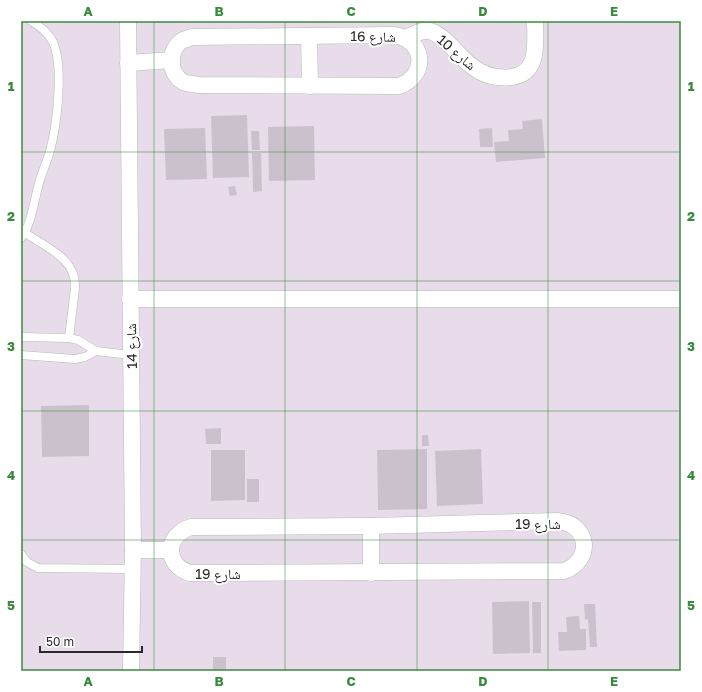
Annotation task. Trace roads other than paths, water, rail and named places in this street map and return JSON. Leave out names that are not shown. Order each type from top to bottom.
[{"type":"street","name":"شارع 14","points":[[128,21],[133,550],[131,671]]},
{"type":"street","name":"شارع 10","points":[[406,38],[420,32],[428,31],[440,35],[470,66],[482,74],[494,77],[509,77],[523,73],[533,62],[535,54],[535,21]]},
{"type":"street","name":"شارع 16","points":[[393,35],[406,38],[416,48],[420,61],[415,74],[405,84],[392,86],[190,84],[176,76],[172,60],[173,52],[178,45],[184,39],[192,38],[393,35]]},
{"type":"street","points":[[309,36],[310,86]]},
{"type":"street","points":[[128,63],[172,60]]},
{"type":"street","points":[[130,299],[681,299]]},
{"type":"street","name":"شارع 19","points":[[564,521],[572,524],[578,529],[584,542],[584,550],[578,564],[564,571],[190,573],[184,571],[174,562],[171,550],[175,537],[184,529],[191,527],[371,526],[564,521]]},
{"type":"street","points":[[371,526],[371,572]]},
{"type":"street","points":[[133,550],[171,550]]},
{"type":"lane","points":[[31,21],[46,32],[56,51],[58,98],[56,124],[50,152],[23,235],[66,261],[74,274],[76,281],[68,338]]},
{"type":"lane","points":[[21,337],[68,338],[78,340],[96,351],[131,355]]},
{"type":"lane","points":[[21,355],[75,359],[85,357],[96,351]]},
{"type":"lane","points":[[21,554],[27,562],[32,565],[45,568],[133,569]]}]
